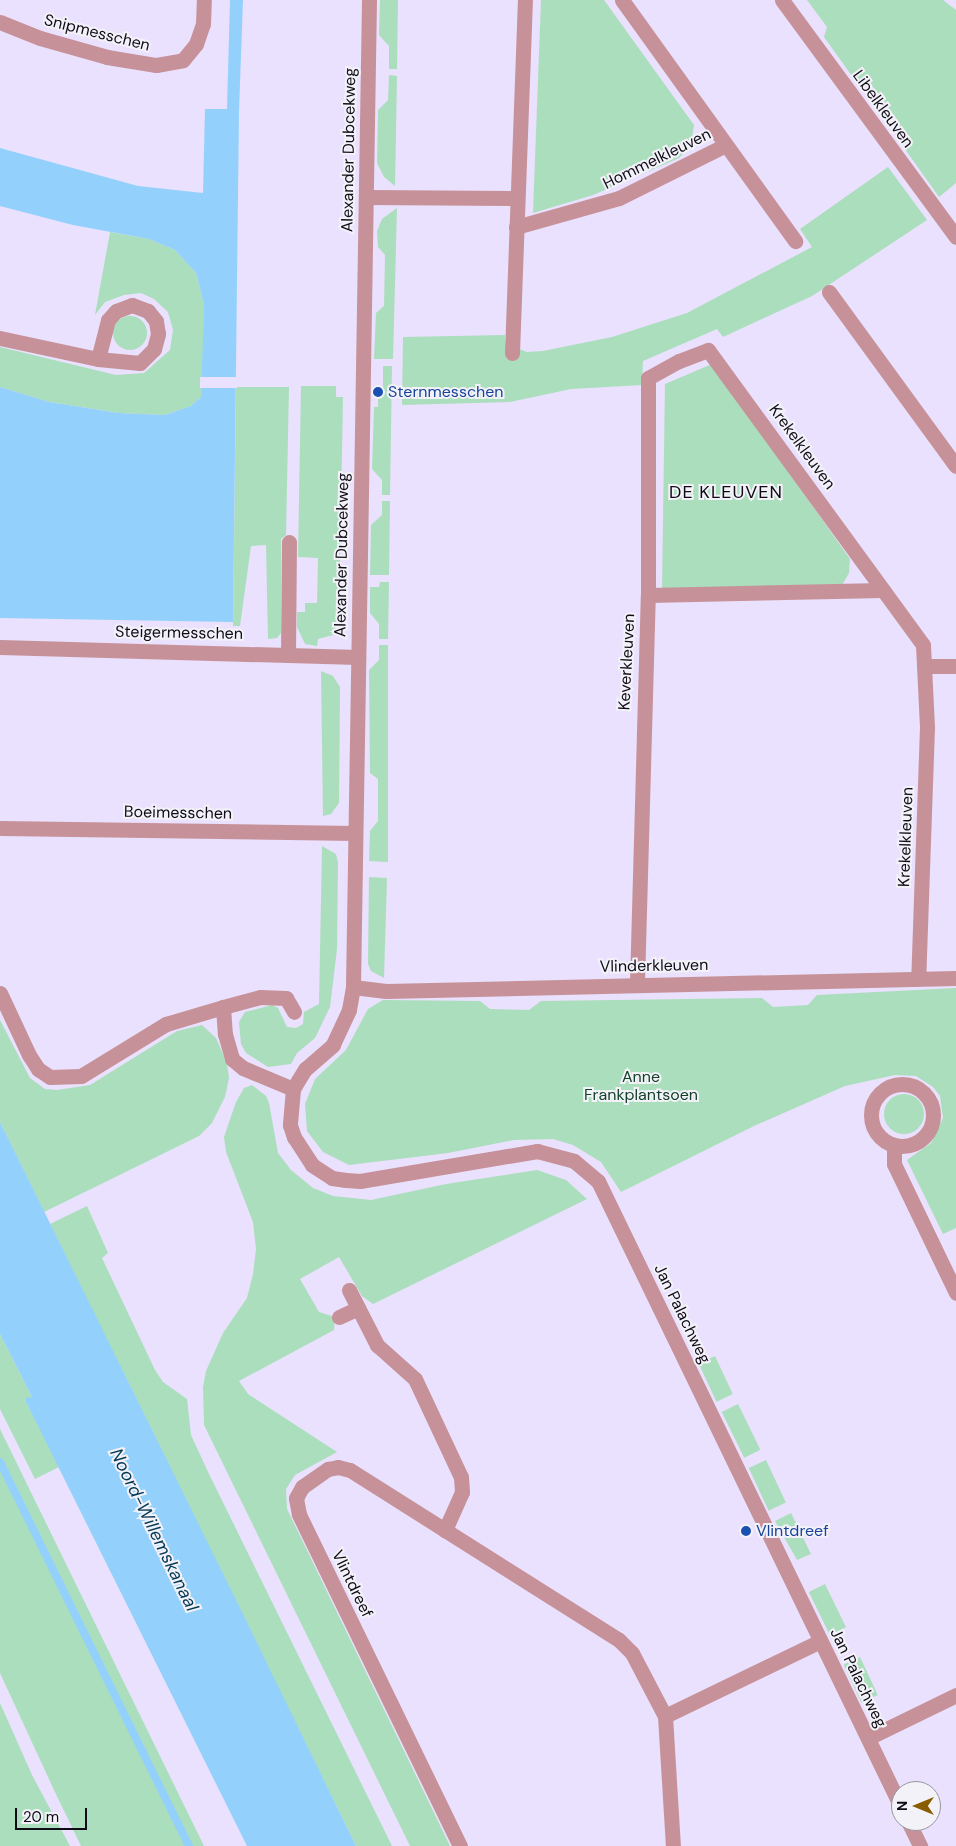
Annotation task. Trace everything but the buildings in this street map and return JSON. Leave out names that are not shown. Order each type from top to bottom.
[{"type":"street","name":"Snipmesschen","points":[[0,22],[40,38],[108,57],[156,65],[182,60],[196,44],[203,24],[204,0]]},
{"type":"street","name":"Alexander Dubcekweg","points":[[292,1089],[304,1069],[333,1045],[350,1010],[353,987],[369,0]]},
{"type":"street","points":[[512,353],[525,0]]},
{"type":"street","name":"Hommelkleuven","points":[[622,0],[795,241]]},
{"type":"street","name":"Libelkleuven","points":[[782,0],[956,237]]},
{"type":"street","name":"Hommelkleuven","points":[[516,227],[619,198],[726,145]]},
{"type":"street","points":[[366,197],[517,198]]},
{"type":"street","points":[[830,292],[956,466]]},
{"type":"street","points":[[0,338],[98,359],[140,363],[154,349],[158,334],[156,321],[148,312],[132,305],[116,311],[108,320],[98,359]]},
{"type":"street","name":"Krekelkleuven","points":[[679,361],[708,350],[923,645],[926,666],[927,727],[918,979]]},
{"type":"street","name":"Keverkleuven","points":[[637,983],[648,595],[648,378],[679,361]]},
{"type":"street","points":[[288,655],[289,542]]},
{"type":"street","points":[[648,595],[883,590]]},
{"type":"street","name":"Steigermesschen","points":[[0,647],[358,656]]},
{"type":"street","points":[[926,666],[956,666]]},
{"type":"street","name":"Boeimesschen","points":[[0,828],[355,834]]},
{"type":"street","name":"Vlinderkleuven","points":[[353,987],[386,991],[637,983],[956,978]]},
{"type":"street","points":[[0,993],[38,1069],[50,1077],[66,1079],[97,1068],[166,1024],[223,1007],[260,997],[286,998],[294,1012]]},
{"type":"street","points":[[223,1007],[225,1034],[232,1059],[243,1068],[292,1089]]},
{"type":"street","points":[[892,1086],[912,1086],[928,1098],[932,1108],[931,1128],[916,1143],[894,1145],[879,1136],[874,1127],[872,1107],[876,1098],[892,1086]]},
{"type":"street","name":"Jan Palachweg","points":[[292,1089],[290,1125],[294,1137],[312,1165],[332,1178],[360,1181],[537,1151],[574,1161],[588,1170],[607,1197],[891,1786]]},
{"type":"street","points":[[894,1145],[894,1164],[956,1293]]},
{"type":"street","points":[[349,1290],[377,1346],[415,1379],[461,1477],[462,1492],[445,1530]]},
{"type":"street","points":[[339,1317],[358,1308]]},
{"type":"street","name":"Vlintdreef","points":[[460,1846],[298,1514],[296,1498],[307,1480],[338,1467],[350,1470],[619,1640],[632,1653],[664,1716],[673,1846]]},
{"type":"street","points":[[664,1716],[820,1641]]},
{"type":"street","points":[[868,1738],[956,1695]]},
{"type":"street","points":[[913,1831],[920,1846]]},
{"type":"green space","points":[[380,0],[398,0],[397,69],[389,69],[389,46],[379,35]]},
{"type":"green space","points":[[541,0],[604,0],[694,125],[691,145],[679,158],[593,195],[533,213]]},
{"type":"green space","points":[[807,0],[943,0],[956,10],[956,183],[939,197],[895,135],[898,121],[871,84],[857,83],[824,37],[827,27]]},
{"type":"green space","points":[[389,75],[397,76],[395,186],[384,177],[377,163],[378,110],[388,100]]},
{"type":"green space","points":[[888,167],[927,220],[812,296],[723,337],[717,329],[643,361],[642,385],[571,389],[510,402],[402,405],[403,337],[505,335],[505,342],[516,348],[527,352],[543,351],[612,337],[687,313],[812,247],[800,229]]},
{"type":"green space","points":[[397,208],[393,359],[374,359],[376,313],[384,306],[385,255],[378,247],[377,231],[382,219]]},
{"type":"green space","points":[[110,232],[149,239],[175,250],[196,273],[204,305],[203,374],[201,397],[191,406],[165,415],[119,413],[49,402],[0,387],[0,347],[116,375],[144,373],[170,350],[173,330],[168,312],[154,299],[141,293],[124,295],[105,302],[95,315]]},
{"type":"green space","points":[[130,316],[137,317],[142,321],[146,326],[146,340],[142,345],[137,349],[130,350],[123,349],[118,345],[114,340],[113,333],[114,326],[118,321],[123,317]]},
{"type":"green space","points":[[712,364],[850,559],[849,573],[842,585],[662,589],[665,384]]},
{"type":"green space","points":[[383,366],[392,366],[390,495],[382,495],[382,480],[372,469],[374,407],[378,407],[378,391],[383,391]]},
{"type":"green space","points":[[301,386],[336,386],[336,397],[343,397],[339,619],[333,635],[318,639],[317,646],[305,644],[297,627],[297,612],[305,612],[305,603],[317,603],[318,558],[298,557]]},
{"type":"green space","points":[[236,387],[289,387],[286,535],[281,539],[281,633],[277,638],[268,639],[266,545],[251,546],[240,626],[233,626]]},
{"type":"green space","points":[[382,501],[390,501],[389,575],[370,575],[371,525],[382,515]]},
{"type":"green space","points":[[380,582],[389,582],[388,639],[379,639],[379,624],[370,613],[370,587],[379,587]]},
{"type":"green space","points":[[379,645],[388,645],[388,862],[369,861],[370,831],[378,821],[378,779],[370,773],[369,670],[379,660]]},
{"type":"green space","points":[[321,671],[333,676],[340,687],[339,803],[331,814],[323,816]]},
{"type":"green space","points":[[322,846],[336,854],[338,863],[337,949],[330,1007],[315,1038],[297,1053],[291,1064],[268,1067],[246,1053],[241,1044],[239,1022],[245,1012],[272,1005],[278,1008],[287,1027],[296,1028],[303,1024],[304,1012],[319,1004]]},
{"type":"green space","points":[[369,877],[387,878],[384,978],[371,971],[368,964]]},
{"type":"green space","name":"Anne Frankplantsoen","points":[[956,988],[956,1228],[943,1234],[907,1160],[931,1143],[943,1118],[940,1096],[933,1087],[916,1076],[895,1075],[845,1086],[754,1126],[621,1192],[601,1162],[573,1145],[553,1139],[514,1140],[448,1153],[349,1165],[323,1152],[307,1131],[305,1104],[315,1079],[346,1050],[368,1009],[383,1000],[480,1001],[490,1009],[529,1010],[541,1001],[762,998],[773,1007],[808,1005],[817,995]]},
{"type":"green space","points":[[0,1020],[30,1078],[45,1089],[57,1090],[90,1085],[177,1031],[202,1025],[216,1038],[227,1063],[229,1078],[225,1097],[212,1123],[199,1136],[44,1212],[0,1122]]},
{"type":"green space","points":[[252,1085],[266,1096],[269,1103],[278,1153],[291,1170],[313,1188],[333,1196],[371,1200],[446,1184],[537,1170],[566,1180],[587,1199],[373,1304],[362,1296],[339,1257],[300,1279],[319,1312],[335,1317],[334,1330],[239,1381],[248,1394],[337,1452],[295,1475],[286,1489],[287,1509],[450,1846],[410,1846],[204,1425],[203,1387],[206,1371],[223,1333],[247,1298],[253,1274],[256,1249],[253,1222],[226,1152],[224,1137],[236,1102],[244,1088]]},
{"type":"green space","points":[[904,1094],[918,1100],[924,1114],[918,1128],[904,1134],[890,1128],[884,1114],[890,1100]]},
{"type":"green space","points":[[87,1206],[108,1253],[102,1258],[155,1370],[163,1382],[187,1399],[191,1435],[392,1846],[356,1846],[50,1224]]},
{"type":"green space","points":[[0,1334],[32,1397],[26,1402],[59,1467],[35,1479],[0,1409]]},
{"type":"green space","points":[[715,1356],[733,1394],[716,1402],[699,1364]]},
{"type":"green space","points":[[738,1404],[760,1450],[744,1458],[722,1412]]},
{"type":"green space","points":[[0,1429],[204,1846],[81,1846],[0,1673]]},
{"type":"green space","points":[[766,1460],[786,1503],[769,1511],[749,1468]]},
{"type":"green space","points":[[791,1513],[811,1554],[797,1560],[775,1521]]},
{"type":"green space","points":[[825,1584],[846,1627],[830,1635],[809,1592]]},
{"type":"green space","points":[[860,1657],[878,1695],[861,1703],[844,1665]]},
{"type":"green space","points":[[0,1703],[32,1775],[70,1846],[0,1846]]},
{"type":"water","points":[[230,0],[243,0],[239,111],[233,622],[0,618],[0,387],[49,402],[119,413],[165,415],[191,406],[201,397],[204,305],[196,273],[175,250],[149,239],[73,225],[0,206],[0,148],[138,186],[203,193],[205,109],[227,109]]},
{"type":"water","name":"Noord-Willemskanaal","points":[[0,1122],[356,1846],[247,1846],[26,1402],[26,1398],[32,1397],[0,1334]]},
{"type":"pier","points":[[200,377],[237,377],[237,388],[200,388]]},
{"type":"waterway","points":[[0,1462],[189,1846]]},
{"type":"place","name":"Sternmesschen","points":[[378,392]]},
{"type":"place","name":"Vlintdreef","points":[[746,1531]]},
{"type":"district","name":"DE KLEUVEN","points":[[726,492]]}]
